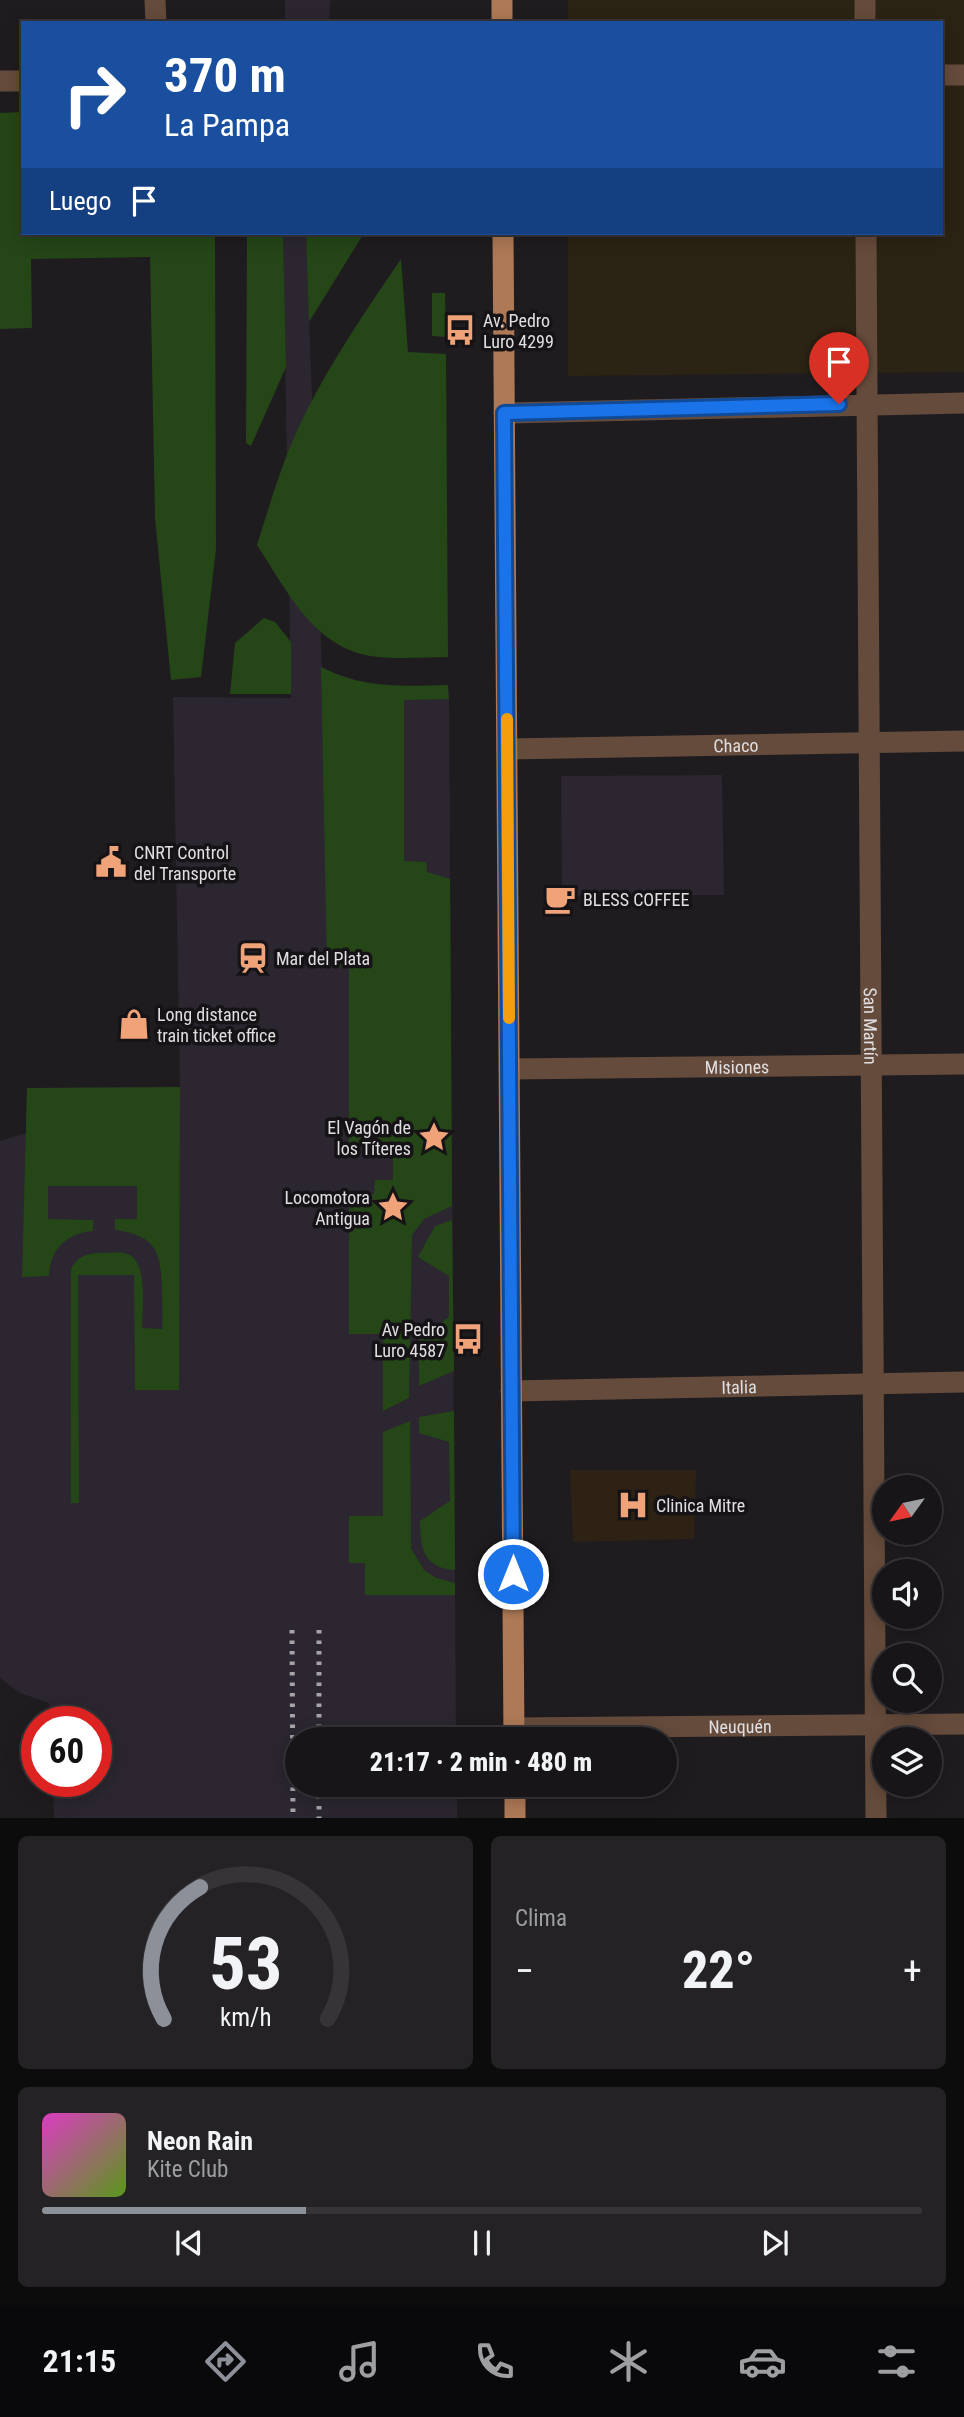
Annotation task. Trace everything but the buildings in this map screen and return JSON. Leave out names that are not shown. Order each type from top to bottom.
[{"type":"main road","points":[[502,0],[502,21]]},
{"type":"main road","points":[[503,235],[514,1727]]},
{"type":"main road","points":[[514,1797],[515,1818]]},
{"type":"street","points":[[155,0],[156,21]]},
{"type":"street","points":[[865,0],[865,21]]},
{"type":"street","points":[[943,75],[964,75]]},
{"type":"street","points":[[0,81],[21,81]]},
{"type":"street","name":"San Martín","points":[[866,235],[876,1818]]},
{"type":"street","points":[[504,413],[964,403]]},
{"type":"street","name":"Chaco","points":[[507,749],[964,741]]},
{"type":"street","name":"Misiones","points":[[509,1069],[964,1064]]},
{"type":"street","name":"Italia","points":[[511,1391],[964,1382]]},
{"type":"street","name":"Neuquén","points":[[677,1730],[964,1724]]},
{"type":"shaded area","points":[[285,0],[330,0],[329,21],[285,21]]},
{"type":"shaded area","points":[[568,0],[964,0],[964,372],[568,376],[568,235],[943,235],[943,21],[568,21]]},
{"type":"shaded area","points":[[283,235],[306,235],[323,698],[449,699],[456,1727],[285,1727],[285,1797],[457,1797],[457,1818],[54,1818],[53,1797],[112,1797],[112,1706],[49,1706],[49,1703],[20,1693],[0,1678],[0,1141],[26,1133],[27,1088],[180,1087],[173,697],[291,698]]},
{"type":"shaded area","points":[[722,775],[724,895],[562,896],[561,776]]},
{"type":"shaded area","name":"Clinica Mitre","points":[[570,1470],[696,1470],[694,1539],[573,1542]]},
{"type":"green space","points":[[21,112],[21,235],[215,235],[216,549],[201,677],[171,680],[155,518],[150,257],[31,259],[32,328],[0,329],[0,113]]},
{"type":"green space","points":[[247,235],[283,235],[286,367],[251,446],[246,443]]},
{"type":"green space","points":[[306,235],[363,235],[309,322]]},
{"type":"green space","points":[[401,259],[408,352],[446,354],[448,657],[378,657],[337,644],[320,631],[292,600],[257,545],[284,462],[315,394]]},
{"type":"green space","points":[[432,293],[445,293],[446,337],[432,336]]},
{"type":"green space","points":[[264,618],[275,622],[291,642],[291,694],[230,694],[235,643]]},
{"type":"green space","points":[[321,667],[368,683],[399,686],[448,685],[449,699],[404,700],[404,861],[426,862],[427,872],[450,879],[452,1206],[424,1219],[412,1235],[409,1398],[383,1411],[383,1334],[349,1334],[349,1194],[374,1194],[375,1180],[393,1180],[393,1148],[349,1147],[349,968],[327,967]]},
{"type":"green space","points":[[180,1087],[179,1390],[135,1390],[134,1275],[78,1275],[79,1503],[71,1503],[71,1269],[88,1254],[116,1252],[130,1255],[136,1261],[142,1278],[142,1328],[162,1329],[160,1265],[154,1248],[148,1241],[129,1232],[115,1230],[115,1219],[137,1219],[137,1186],[48,1186],[48,1219],[93,1220],[93,1231],[75,1235],[62,1244],[53,1258],[49,1276],[22,1277],[27,1088]]},
{"type":"green space","points":[[452,1220],[454,1371],[419,1386],[419,1338],[449,1317],[449,1276],[418,1257],[435,1226]]},
{"type":"green space","points":[[454,1411],[455,1570],[430,1561],[423,1548],[420,1531],[420,1521],[450,1501],[449,1442],[419,1433],[419,1417]]},
{"type":"green space","points":[[410,1421],[411,1548],[424,1570],[436,1578],[455,1583],[455,1595],[365,1595],[365,1563],[349,1563],[349,1516],[383,1516],[383,1432]]},
{"type":"railway","points":[[292,1630],[293,1818]]},
{"type":"railway","points":[[319,1630],[319,1727]]},
{"type":"railway","points":[[319,1797],[319,1818]]},
{"type":"slow traffic","points":[[507,719],[509,1018]]},
{"type":"place","name":"Av. Pedro Luro 4299","points":[[460,330]]},
{"type":"place","name":"CNRT Control del Transporte","points":[[111,862]]},
{"type":"place","name":"BLESS COFFEE","points":[[560,899]]},
{"type":"place","name":"Mar del Plata","points":[[253,958]]},
{"type":"place","name":"Long distance train ticket office","points":[[134,1024]]},
{"type":"place","name":"El Vagón de los Títeres","points":[[434,1137]]},
{"type":"place","name":"Locomotora Antigua","points":[[393,1207]]},
{"type":"place","name":"Av Pedro Luro 4587","points":[[468,1339]]},
{"type":"place","name":"Clinica Mitre","points":[[633,1505]]},
{"type":"route","points":[[513,1574],[504,413],[839,404]]}]
